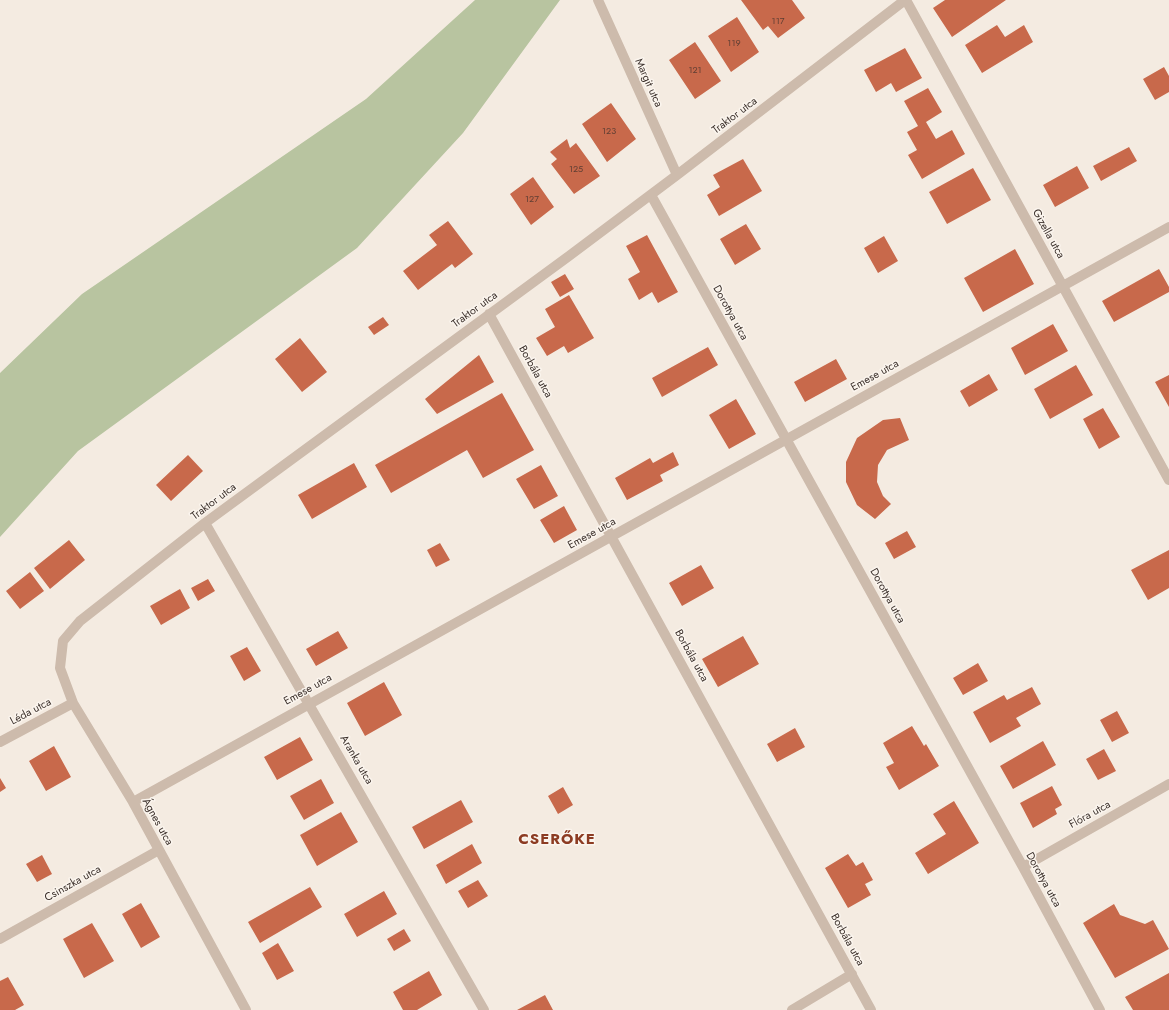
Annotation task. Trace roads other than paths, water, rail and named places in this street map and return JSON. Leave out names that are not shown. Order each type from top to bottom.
[{"type":"street","name":"Margit utca","points":[[598,0],[677,175]]},
{"type":"street","name":"Traktor utca","points":[[63,641],[80,621],[206,523],[651,195],[906,0]]},
{"type":"street","name":"Gizella utca","points":[[906,0],[1169,480]]},
{"type":"street","name":"Dorottya utca","points":[[651,195],[1023,867],[1100,1010]]},
{"type":"street","name":"Emese utca","points":[[133,802],[309,703],[612,537],[1062,285],[1169,227]]},
{"type":"street","name":"Borbála utca","points":[[489,314],[871,1010]]},
{"type":"street","name":"Aranka utca","points":[[206,523],[484,1010]]},
{"type":"street","name":"Ágnes utca","points":[[63,641],[60,668],[73,703],[133,802],[246,1010]]},
{"type":"street","name":"Léda utca","points":[[0,742],[73,703]]},
{"type":"street","name":"Flóra utca","points":[[1023,867],[1169,784]]},
{"type":"street","name":"Csinszka utca","points":[[0,939],[159,850]]},
{"type":"street","points":[[792,1010],[852,974]]},
{"type":"district","name":"CSERŐKE","points":[[557,840]]}]
